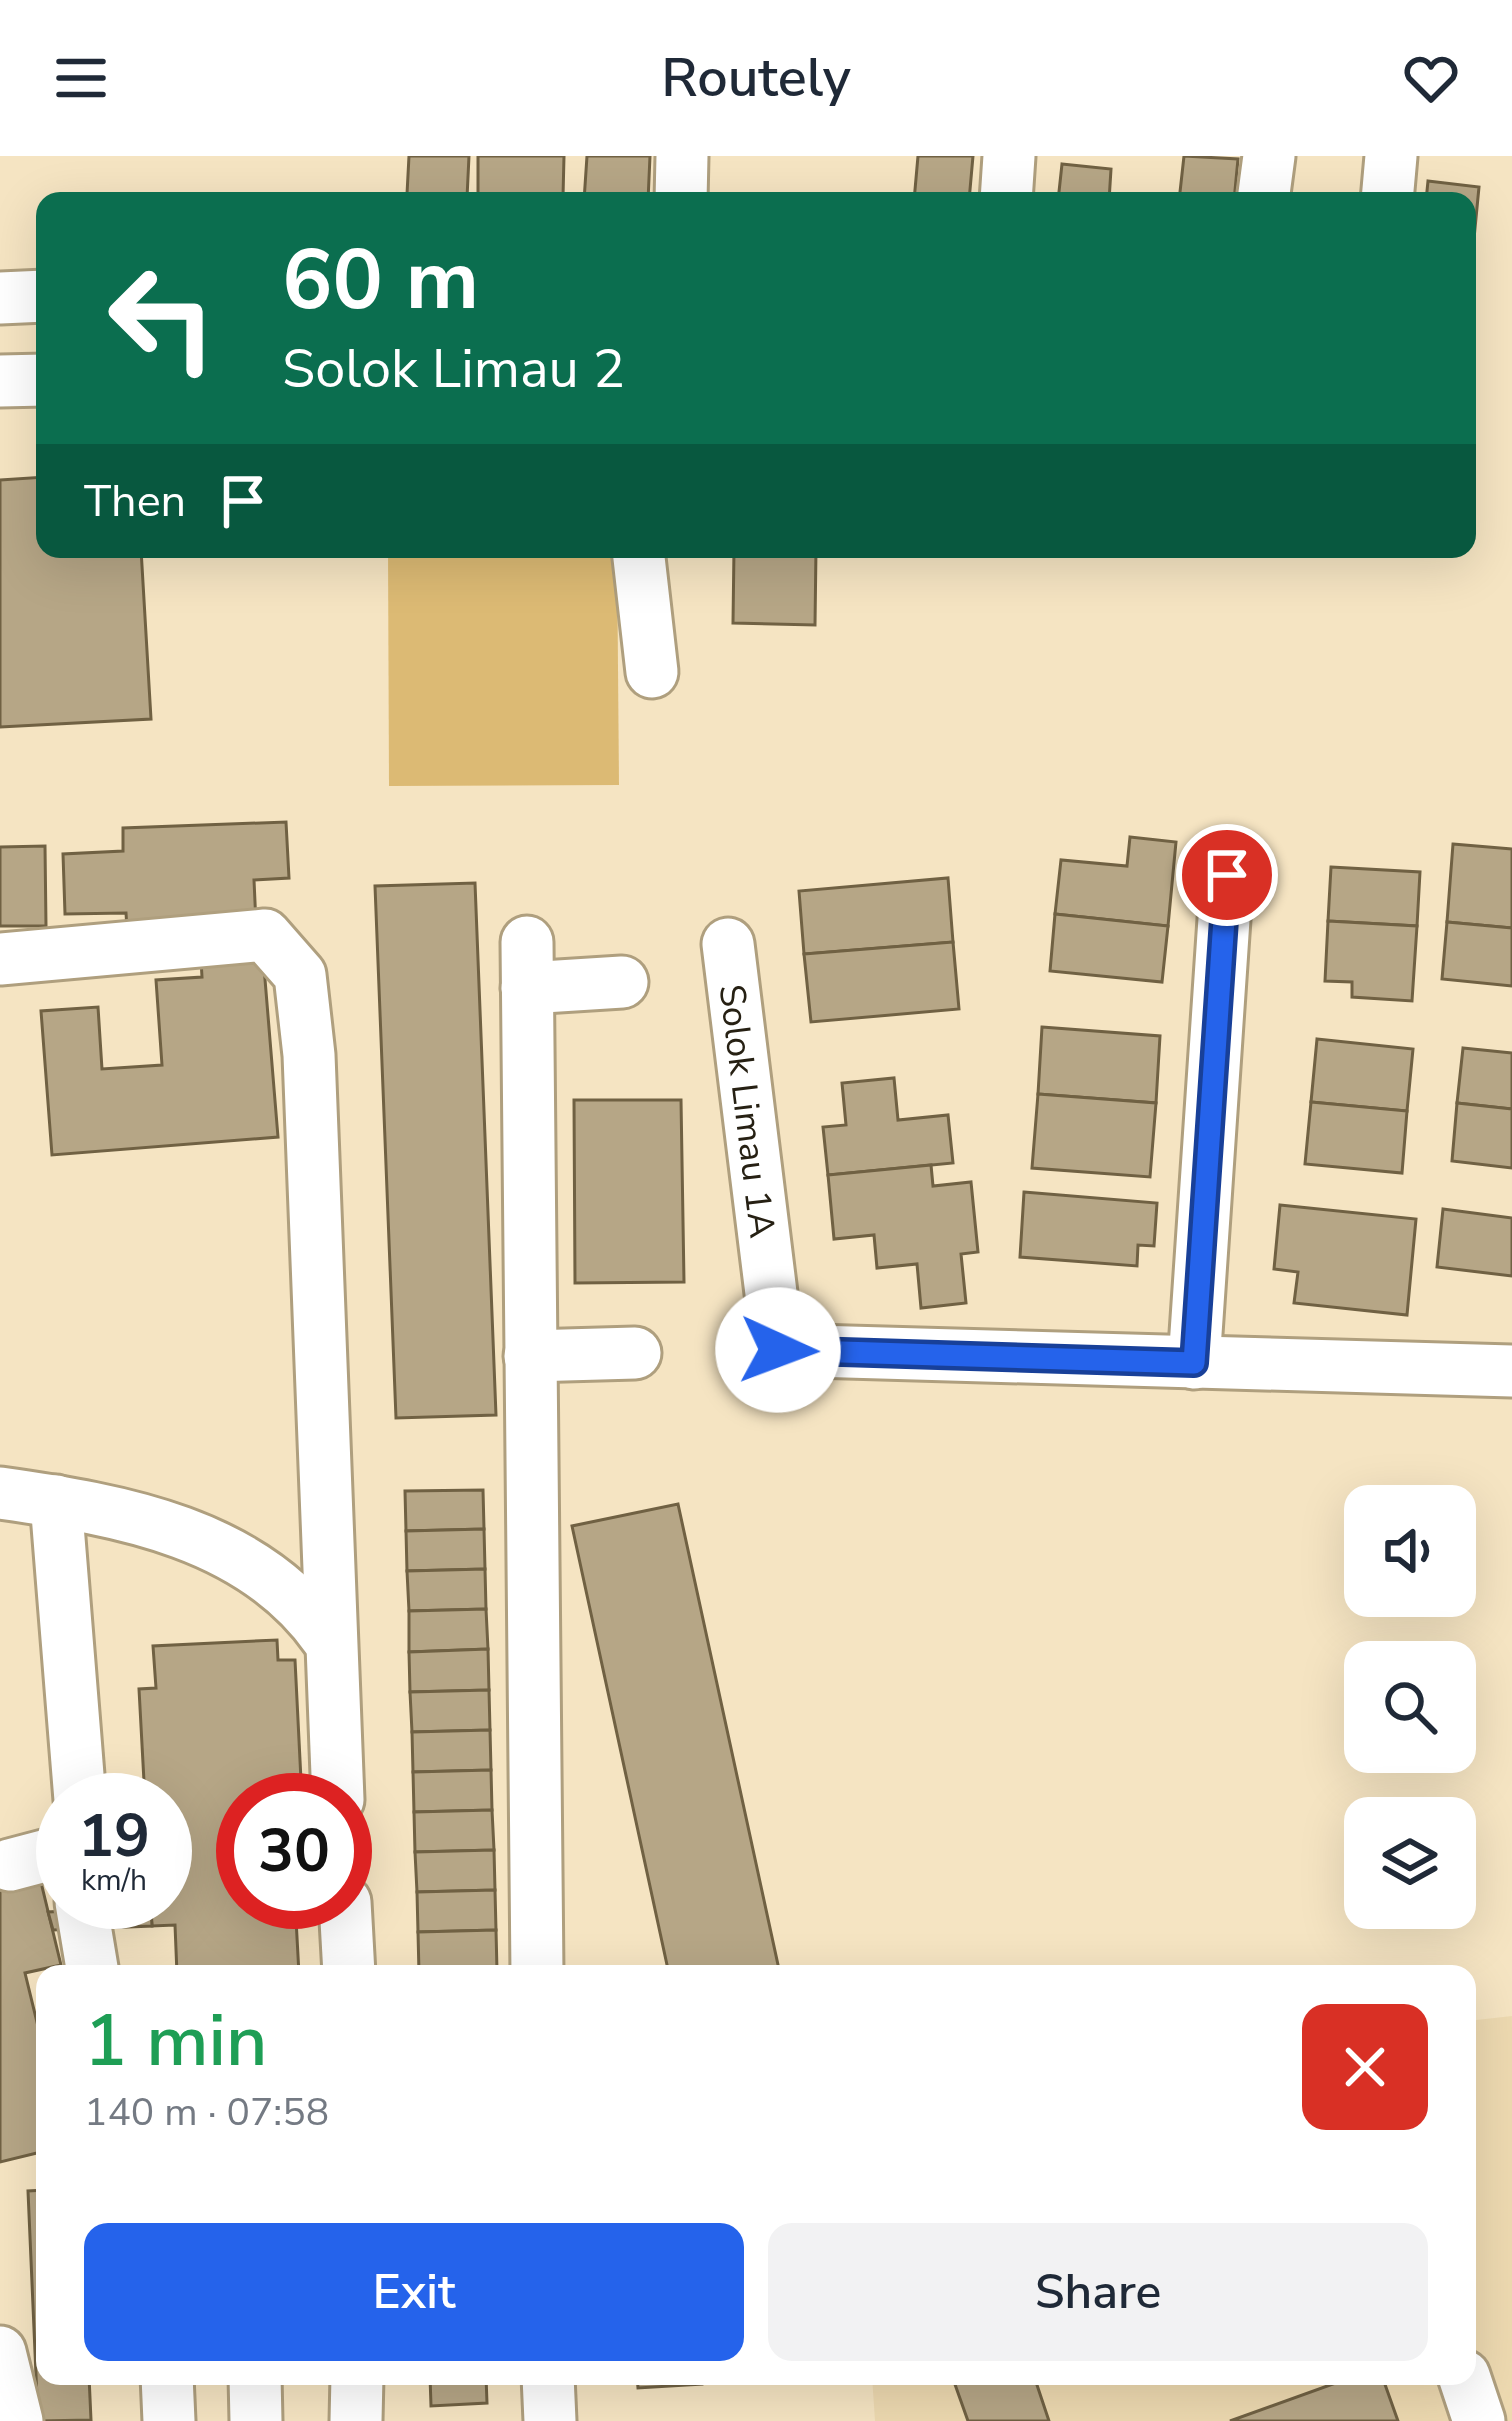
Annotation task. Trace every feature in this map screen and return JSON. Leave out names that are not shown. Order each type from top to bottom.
[{"type":"street","points":[[681,192],[682,156]]},
{"type":"street","points":[[1007,192],[1009,156]]},
{"type":"street","points":[[1264,192],[1269,156]]},
{"type":"street","points":[[1388,192],[1391,156]]},
{"type":"street","points":[[0,298],[36,296]]},
{"type":"street","points":[[0,381],[36,380]]},
{"type":"street","points":[[639,558],[652,672]]},
{"type":"street","points":[[1227,875],[1194,1363],[1512,1371]]},
{"type":"street","points":[[0,958],[265,935],[300,975],[309,1054],[327,1638],[336,1773]]},
{"type":"street","name":"Solok Limau 1A","points":[[728,944],[778,1350],[1194,1363]]},
{"type":"street","points":[[537,1965],[527,965],[622,982]]},
{"type":"street","points":[[530,1356],[635,1352]]},
{"type":"street","points":[[0,1493],[130,1517],[215,1547],[266,1573],[300,1600],[327,1638]]},
{"type":"street","points":[[56,1501],[78,1773]]},
{"type":"street","points":[[10,1865],[36,1858]]},
{"type":"street","points":[[86,1929],[92,1965]]},
{"type":"street","points":[[346,1929],[348,1965]]},
{"type":"street","points":[[0,2352],[17,2421]]},
{"type":"street","points":[[167,2385],[169,2421]]},
{"type":"street","points":[[255,2385],[256,2421]]},
{"type":"street","points":[[356,2421],[357,2385]]},
{"type":"street","points":[[548,2385],[550,2421]]},
{"type":"street","points":[[1467,2385],[1479,2421]]},
{"type":"shaded area","points":[[388,558],[617,558],[619,785],[389,786]]},
{"type":"shaded area","points":[[1512,2016],[1512,2421],[875,2421],[873,2385],[1476,2385],[1476,2020]]},
{"type":"building","points":[[409,156],[469,156],[467,192],[407,192]]},
{"type":"building","points":[[478,156],[564,156],[563,192],[478,192]]},
{"type":"building","points":[[587,156],[650,156],[648,192],[585,192]]},
{"type":"building","points":[[918,156],[973,156],[970,192],[915,192]]},
{"type":"building","points":[[1184,156],[1238,159],[1235,192],[1180,192]]},
{"type":"building","points":[[1062,164],[1111,169],[1110,192],[1059,192]]},
{"type":"building","points":[[1428,181],[1479,187],[1476,218],[1476,192],[1427,192]]},
{"type":"building","points":[[36,478],[36,558],[142,558],[151,719],[0,727],[0,480]]},
{"type":"building","points":[[734,558],[816,558],[815,625],[733,623]]},
{"type":"building","points":[[286,822],[289,878],[254,880],[256,924],[127,929],[126,913],[65,914],[63,854],[123,851],[123,828]]},
{"type":"building","points":[[1130,837],[1176,842],[1168,926],[1055,914],[1061,860],[1127,866]]},
{"type":"building","points":[[1453,844],[1512,849],[1512,928],[1447,922]]},
{"type":"building","points":[[45,846],[46,926],[0,926],[0,847]]},
{"type":"building","points":[[1331,867],[1420,872],[1417,926],[1328,921]]},
{"type":"building","points":[[948,878],[953,942],[804,954],[799,891]]},
{"type":"building","points":[[475,883],[496,1415],[396,1418],[375,886]]},
{"type":"building","points":[[1055,914],[1168,926],[1162,982],[1050,971]]},
{"type":"building","points":[[1328,921],[1417,926],[1412,1001],[1352,997],[1352,982],[1325,981]]},
{"type":"building","points":[[1447,922],[1512,928],[1512,986],[1442,979]]},
{"type":"building","points":[[953,942],[959,1009],[811,1022],[804,954]]},
{"type":"building","points":[[263,955],[278,1137],[52,1155],[41,1011],[98,1007],[102,1069],[162,1065],[156,980],[202,977],[201,960]]},
{"type":"building","points":[[1042,1027],[1160,1036],[1156,1103],[1038,1094]]},
{"type":"building","points":[[1317,1039],[1413,1049],[1407,1111],[1311,1102]]},
{"type":"building","points":[[1463,1048],[1512,1053],[1512,1109],[1457,1103]]},
{"type":"building","points":[[894,1078],[898,1120],[948,1115],[953,1163],[828,1175],[823,1127],[846,1125],[842,1083]]},
{"type":"building","points":[[1038,1094],[1156,1103],[1150,1177],[1032,1168]]},
{"type":"building","points":[[574,1100],[681,1100],[684,1282],[575,1283]]},
{"type":"building","points":[[1311,1102],[1407,1111],[1402,1173],[1305,1164]]},
{"type":"building","points":[[1457,1103],[1512,1109],[1512,1168],[1452,1161]]},
{"type":"building","points":[[931,1165],[933,1186],[971,1182],[978,1252],[961,1254],[966,1303],[921,1308],[917,1264],[877,1268],[874,1235],[834,1239],[828,1175]]},
{"type":"building","points":[[1024,1192],[1157,1203],[1154,1246],[1138,1245],[1137,1266],[1020,1257]]},
{"type":"building","points":[[1280,1205],[1416,1219],[1407,1315],[1294,1303],[1298,1272],[1274,1269]]},
{"type":"building","points":[[1443,1209],[1512,1218],[1512,1276],[1437,1267]]},
{"type":"building","points":[[483,1490],[484,1529],[406,1531],[405,1491]]},
{"type":"building","points":[[678,1504],[778,1965],[667,1965],[572,1526]]},
{"type":"building","points":[[484,1529],[485,1569],[407,1571],[406,1531]]},
{"type":"building","points":[[485,1569],[486,1609],[409,1611],[407,1571]]},
{"type":"building","points":[[486,1609],[488,1649],[409,1652],[409,1611]]},
{"type":"building","points":[[277,1640],[278,1660],[295,1660],[301,1773],[216,1773],[216,1929],[297,1929],[299,1965],[177,1965],[175,1929],[192,1929],[192,1773],[144,1773],[139,1689],[156,1688],[153,1646]]},
{"type":"building","points":[[488,1649],[489,1690],[410,1692],[409,1652]]},
{"type":"building","points":[[489,1690],[490,1730],[412,1732],[410,1692]]},
{"type":"building","points":[[490,1730],[491,1770],[413,1772],[412,1732]]},
{"type":"building","points":[[491,1770],[492,1810],[414,1812],[413,1772]]},
{"type":"building","points":[[492,1810],[494,1850],[415,1852],[414,1812]]},
{"type":"building","points":[[494,1850],[495,1890],[417,1892],[415,1852]]},
{"type":"building","points":[[0,1874],[36,1874],[36,1929],[52,1929],[61,1965],[36,1965],[36,1971],[25,1973],[36,2018],[36,2153],[0,2162]]},
{"type":"building","points":[[495,1890],[496,1930],[418,1932],[417,1892]]},
{"type":"building","points":[[496,1930],[497,1965],[419,1965],[418,1932]]},
{"type":"building","points":[[28,2191],[36,2191],[36,2375]]},
{"type":"building","points":[[36,2385],[89,2385],[91,2420],[38,2421]]},
{"type":"building","points":[[430,2385],[486,2385],[487,2403],[431,2406]]},
{"type":"building","points":[[955,2385],[1037,2385],[1049,2421],[968,2421]]},
{"type":"building","points":[[1330,2385],[1385,2385],[1398,2421],[1230,2421]]},
{"type":"route","points":[[778,1350],[1194,1363],[1227,875]]}]
